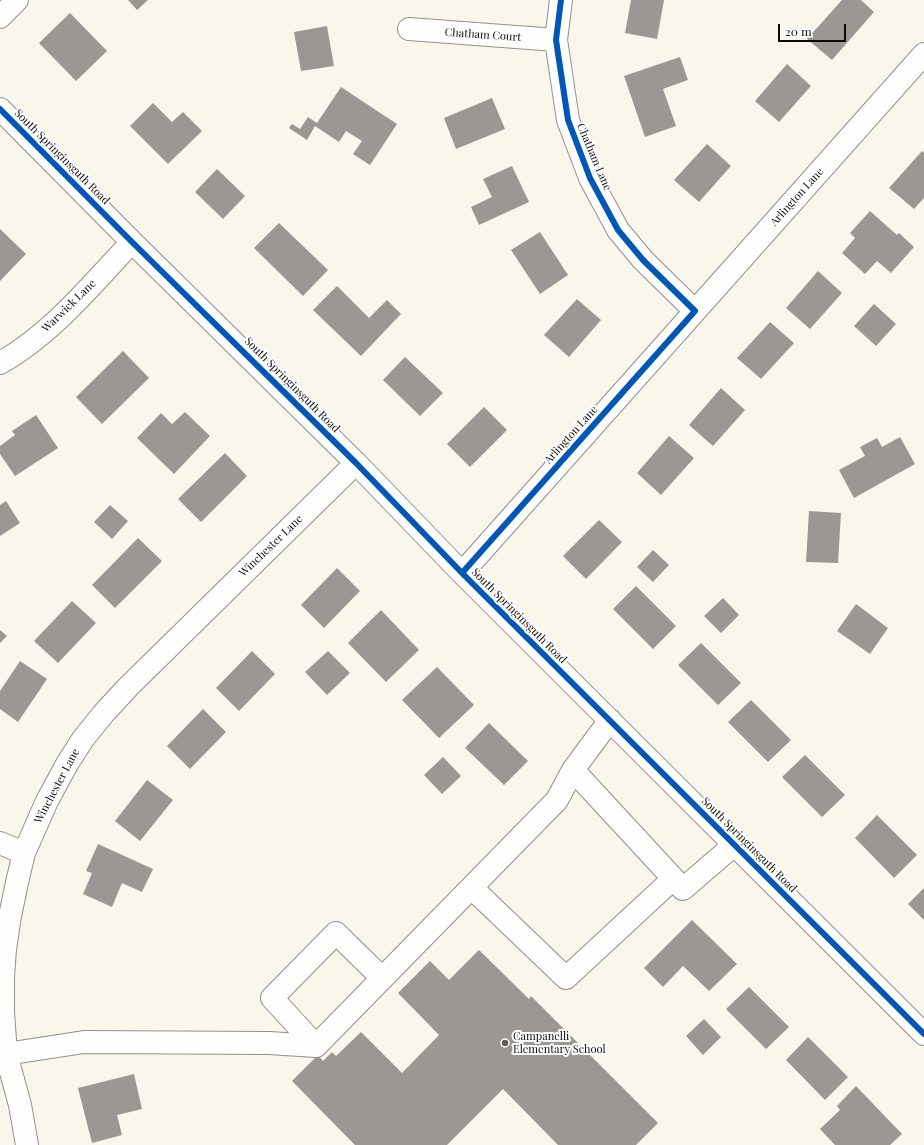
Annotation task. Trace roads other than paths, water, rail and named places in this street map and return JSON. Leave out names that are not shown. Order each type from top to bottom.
[{"type":"street","points":[[0,17],[17,0]]},
{"type":"street","name":"Chatham Lane","points":[[561,0],[556,40],[568,120],[590,178],[618,230],[643,260],[695,311]]},
{"type":"street","name":"Chatham Court","points":[[410,29],[556,40]]},
{"type":"street","name":"Arlington Lane","points":[[462,573],[924,54]]},
{"type":"street","name":"South Springinsguth Road","points":[[0,109],[132,242],[356,462],[462,573],[924,1034]]},
{"type":"street","name":"Warwick Lane","points":[[0,363],[11,357],[61,316],[132,242]]},
{"type":"street","name":"Winchester Lane","points":[[28,1145],[20,1105],[6,1054],[3,1012],[3,977],[5,949],[10,916],[24,853],[47,801],[67,764],[83,739],[104,713],[128,687],[356,462]]},
{"type":"street","points":[[6,1054],[84,1042],[269,1043],[316,1046],[382,978],[404,958],[557,800],[573,770],[610,720]]},
{"type":"street","points":[[573,770],[683,889],[734,845]]},
{"type":"street","points":[[0,843],[24,853]]},
{"type":"street","points":[[472,888],[566,978],[673,879]]},
{"type":"street","points":[[316,1046],[272,998],[336,933],[382,978]]},
{"type":"place","name":"Campanelli Elementary School","points":[[505,1043]]}]
